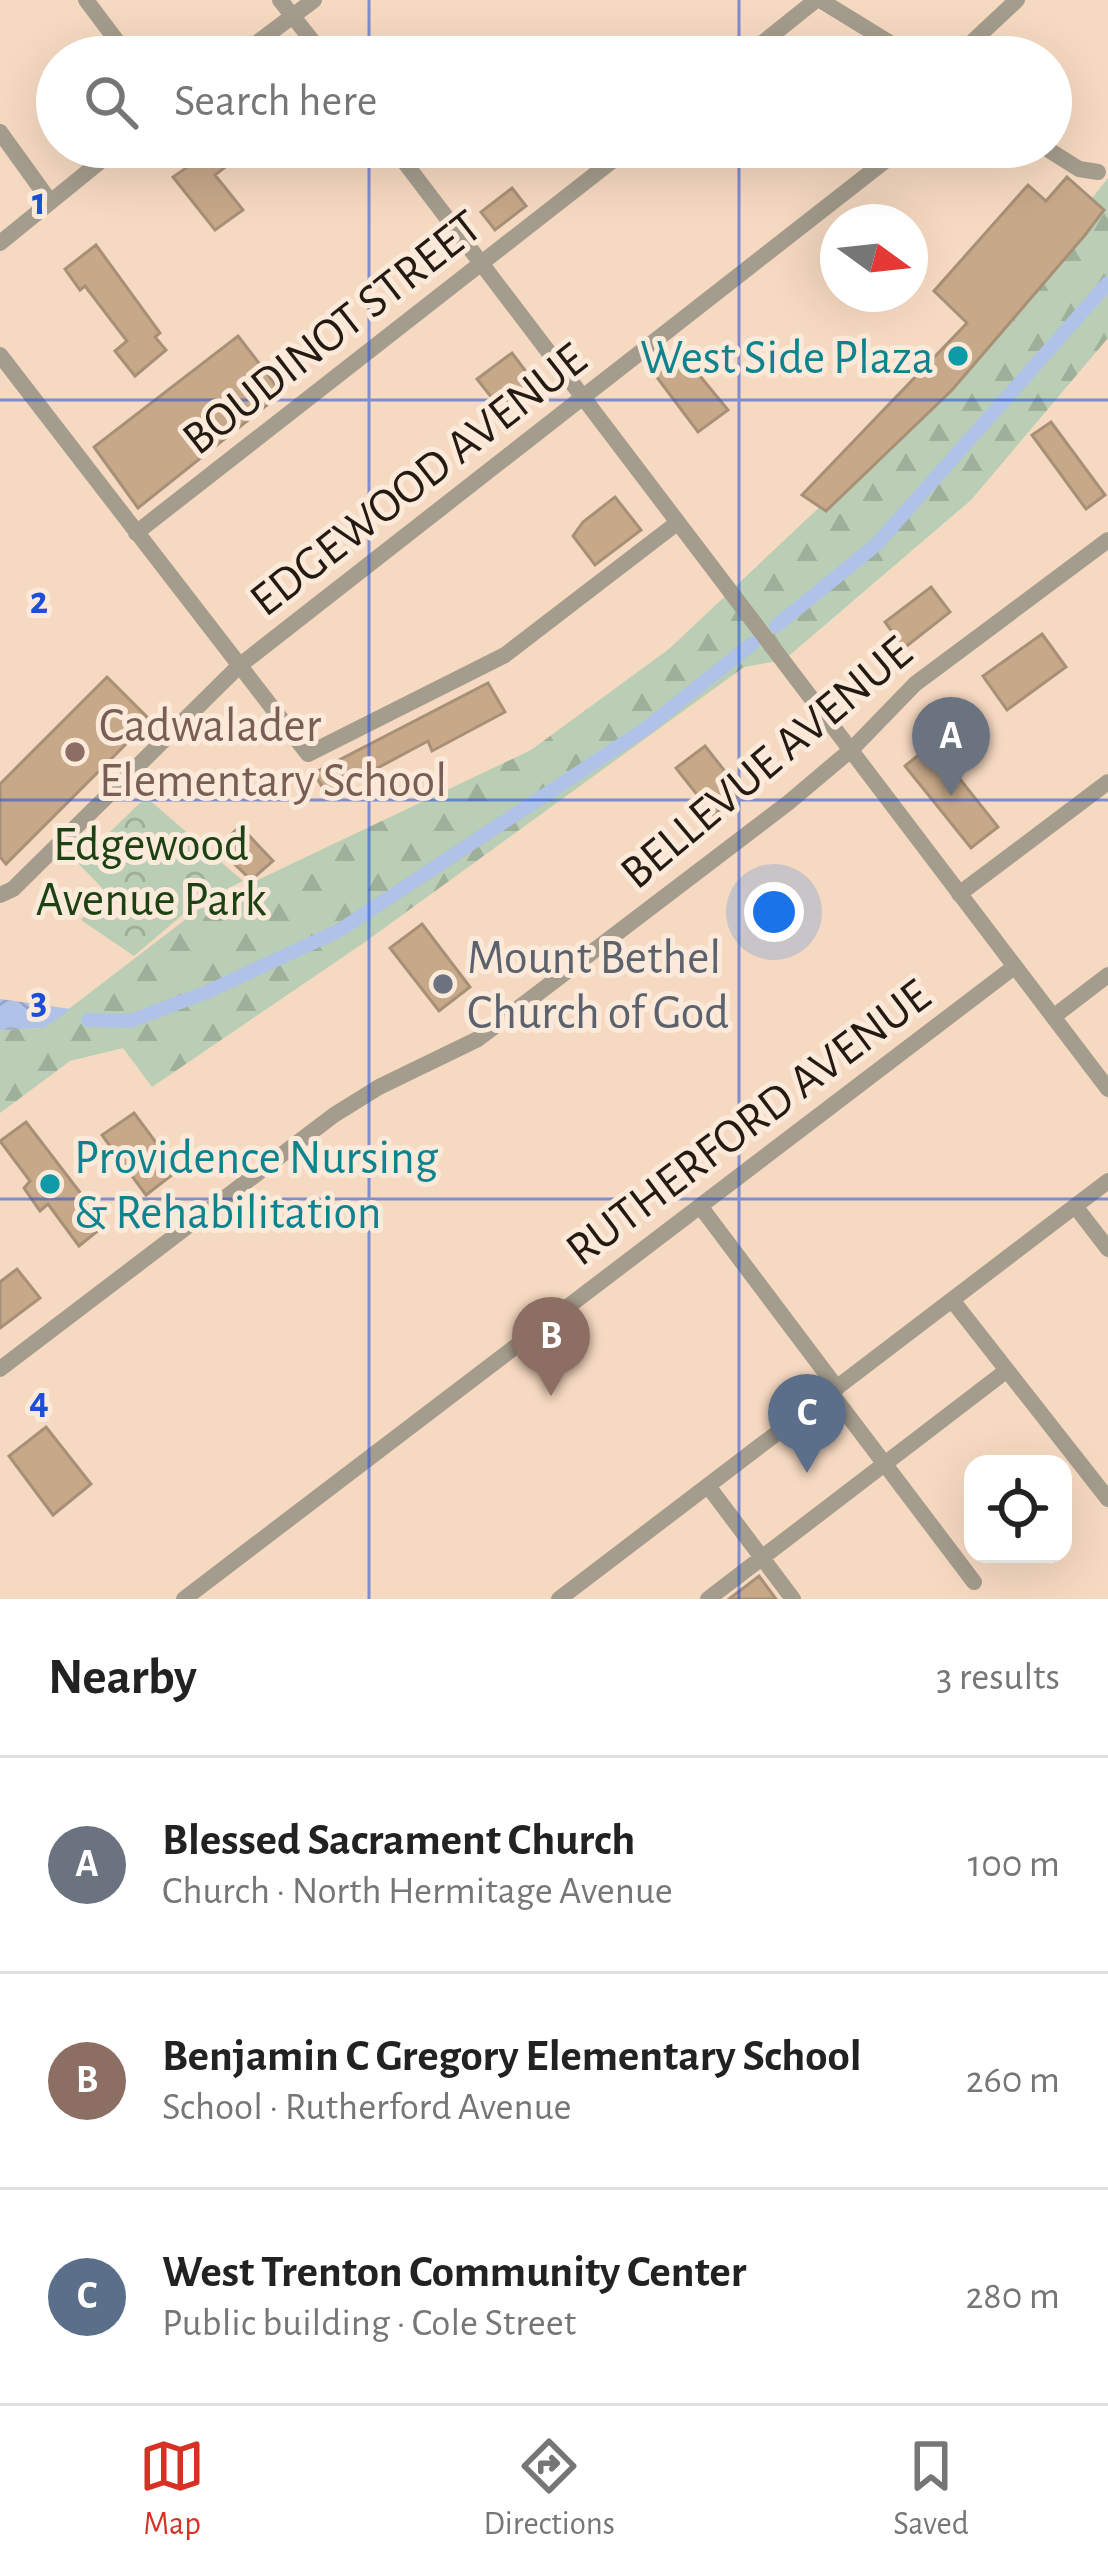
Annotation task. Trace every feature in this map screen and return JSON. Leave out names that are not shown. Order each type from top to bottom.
[{"type":"street","points":[[86,0],[113,36]]},
{"type":"street","points":[[280,0],[309,36]]},
{"type":"street","points":[[267,36],[314,0]]},
{"type":"street","points":[[772,36],[818,0],[878,36]]},
{"type":"street","points":[[978,36],[1016,0]]},
{"type":"street","points":[[0,132],[49,200]]},
{"type":"street","points":[[1072,165],[1098,172]]},
{"type":"street","points":[[0,243],[91,168]]},
{"type":"street","points":[[409,168],[1108,1089]]},
{"type":"street","name":"BOUDINOT STREET","points":[[136,533],[603,168]]},
{"type":"street","name":"EDGEWOOD AVENUE","points":[[1,895],[239,666],[876,168]]},
{"type":"street","points":[[0,355],[302,751],[313,754],[506,655],[677,523]]},
{"type":"street","name":"BELLEVUE AVENUE","points":[[0,1369],[334,1115],[478,1039],[788,803],[852,749],[915,684],[1108,540]]},
{"type":"street","points":[[959,894],[1108,782]]},
{"type":"street","name":"RUTHERFORD AVENUE","points":[[184,1599],[1014,967]]},
{"type":"street","points":[[1053,1017],[1108,975]]},
{"type":"street","points":[[559,1599],[1108,1180]]},
{"type":"street","points":[[700,1206],[974,1582]]},
{"type":"street","points":[[1075,1206],[1108,1249]]},
{"type":"street","points":[[952,1300],[1108,1499]]},
{"type":"street","points":[[708,1599],[1006,1371]]},
{"type":"street","points":[[708,1486],[793,1599]]},
{"type":"green space","points":[[1108,178],[1108,338],[971,500],[784,660],[744,667],[365,942],[152,1087],[123,1048],[70,1061],[0,1113],[0,1030],[44,1028],[203,906],[531,750],[669,649],[934,399]]},
{"type":"green space","name":"Edgewood Avenue Park","points":[[146,797],[243,881],[194,905],[134,956],[81,920],[105,891],[78,863]]},
{"type":"water","points":[[0,999],[71,1009],[44,1028],[0,1030]]},
{"type":"building","points":[[186,168],[224,168],[215,175],[243,210],[215,230],[173,177]]},
{"type":"building","name":"West Side Plaza","points":[[1067,177],[1104,210],[1085,235],[952,390],[826,511],[802,495],[967,323],[934,291],[1028,185],[1046,201]]},
{"type":"building","points":[[512,188],[526,206],[495,230],[481,212]]},
{"type":"building","points":[[96,245],[160,333],[155,337],[166,350],[135,376],[115,351],[127,341],[85,286],[80,290],[65,269]]},
{"type":"building","points":[[238,336],[282,393],[138,508],[94,447]]},
{"type":"building","points":[[512,353],[533,381],[499,407],[477,379]]},
{"type":"building","points":[[681,353],[728,410],[698,432],[653,372]]},
{"type":"building","points":[[1051,422],[1105,495],[1086,509],[1032,435]]},
{"type":"building","points":[[615,497],[641,530],[595,565],[573,536]]},
{"type":"building","points":[[931,587],[950,612],[904,648],[885,622]]},
{"type":"building","points":[[1042,634],[1066,667],[1007,710],[983,676]]},
{"type":"building","name":"Cadwalader Elementary School","points":[[107,677],[150,720],[6,864],[0,857],[0,784]]},
{"type":"building","points":[[488,683],[505,712],[432,751],[428,741],[327,795],[314,773]]},
{"type":"building","points":[[932,744],[998,827],[971,848],[905,766]]},
{"type":"building","points":[[705,746],[742,793],[713,815],[676,768]]},
{"type":"building","points":[[240,826],[273,861],[251,880],[218,848]]},
{"type":"building","points":[[422,924],[470,987],[439,1011],[390,948]]},
{"type":"building","points":[[134,1113],[177,1171],[146,1195],[102,1135]]},
{"type":"building","name":"Providence Nursing & Rehabilitation","points":[[26,1122],[105,1225],[79,1246],[48,1204],[40,1211],[24,1188],[30,1181],[0,1141]]},
{"type":"building","points":[[17,1269],[40,1298],[0,1328],[0,1282]]},
{"type":"building","points":[[46,1427],[91,1484],[53,1515],[9,1456]]},
{"type":"building","points":[[759,1576],[776,1599],[729,1599]]},
{"type":"waterway","points":[[776,626],[877,544],[1108,283]]},
{"type":"waterway","points":[[88,1020],[130,1021],[207,992],[340,930],[645,729],[753,643]]},
{"type":"place","name":"West Side Plaza","points":[[958,356]]},
{"type":"place","name":"Cadwalader Elementary School","points":[[75,752]]},
{"type":"place","name":"Blessed Sacrament Church","points":[[951,796]]},
{"type":"place","name":"Mount Bethel Church of God","points":[[443,984]]},
{"type":"place","name":"Providence Nursing & Rehabilitation","points":[[50,1184]]},
{"type":"place","name":"Benjamin C Gregory Elementary School","points":[[551,1396]]},
{"type":"place","name":"West Trenton Community Center","points":[[807,1473]]}]
